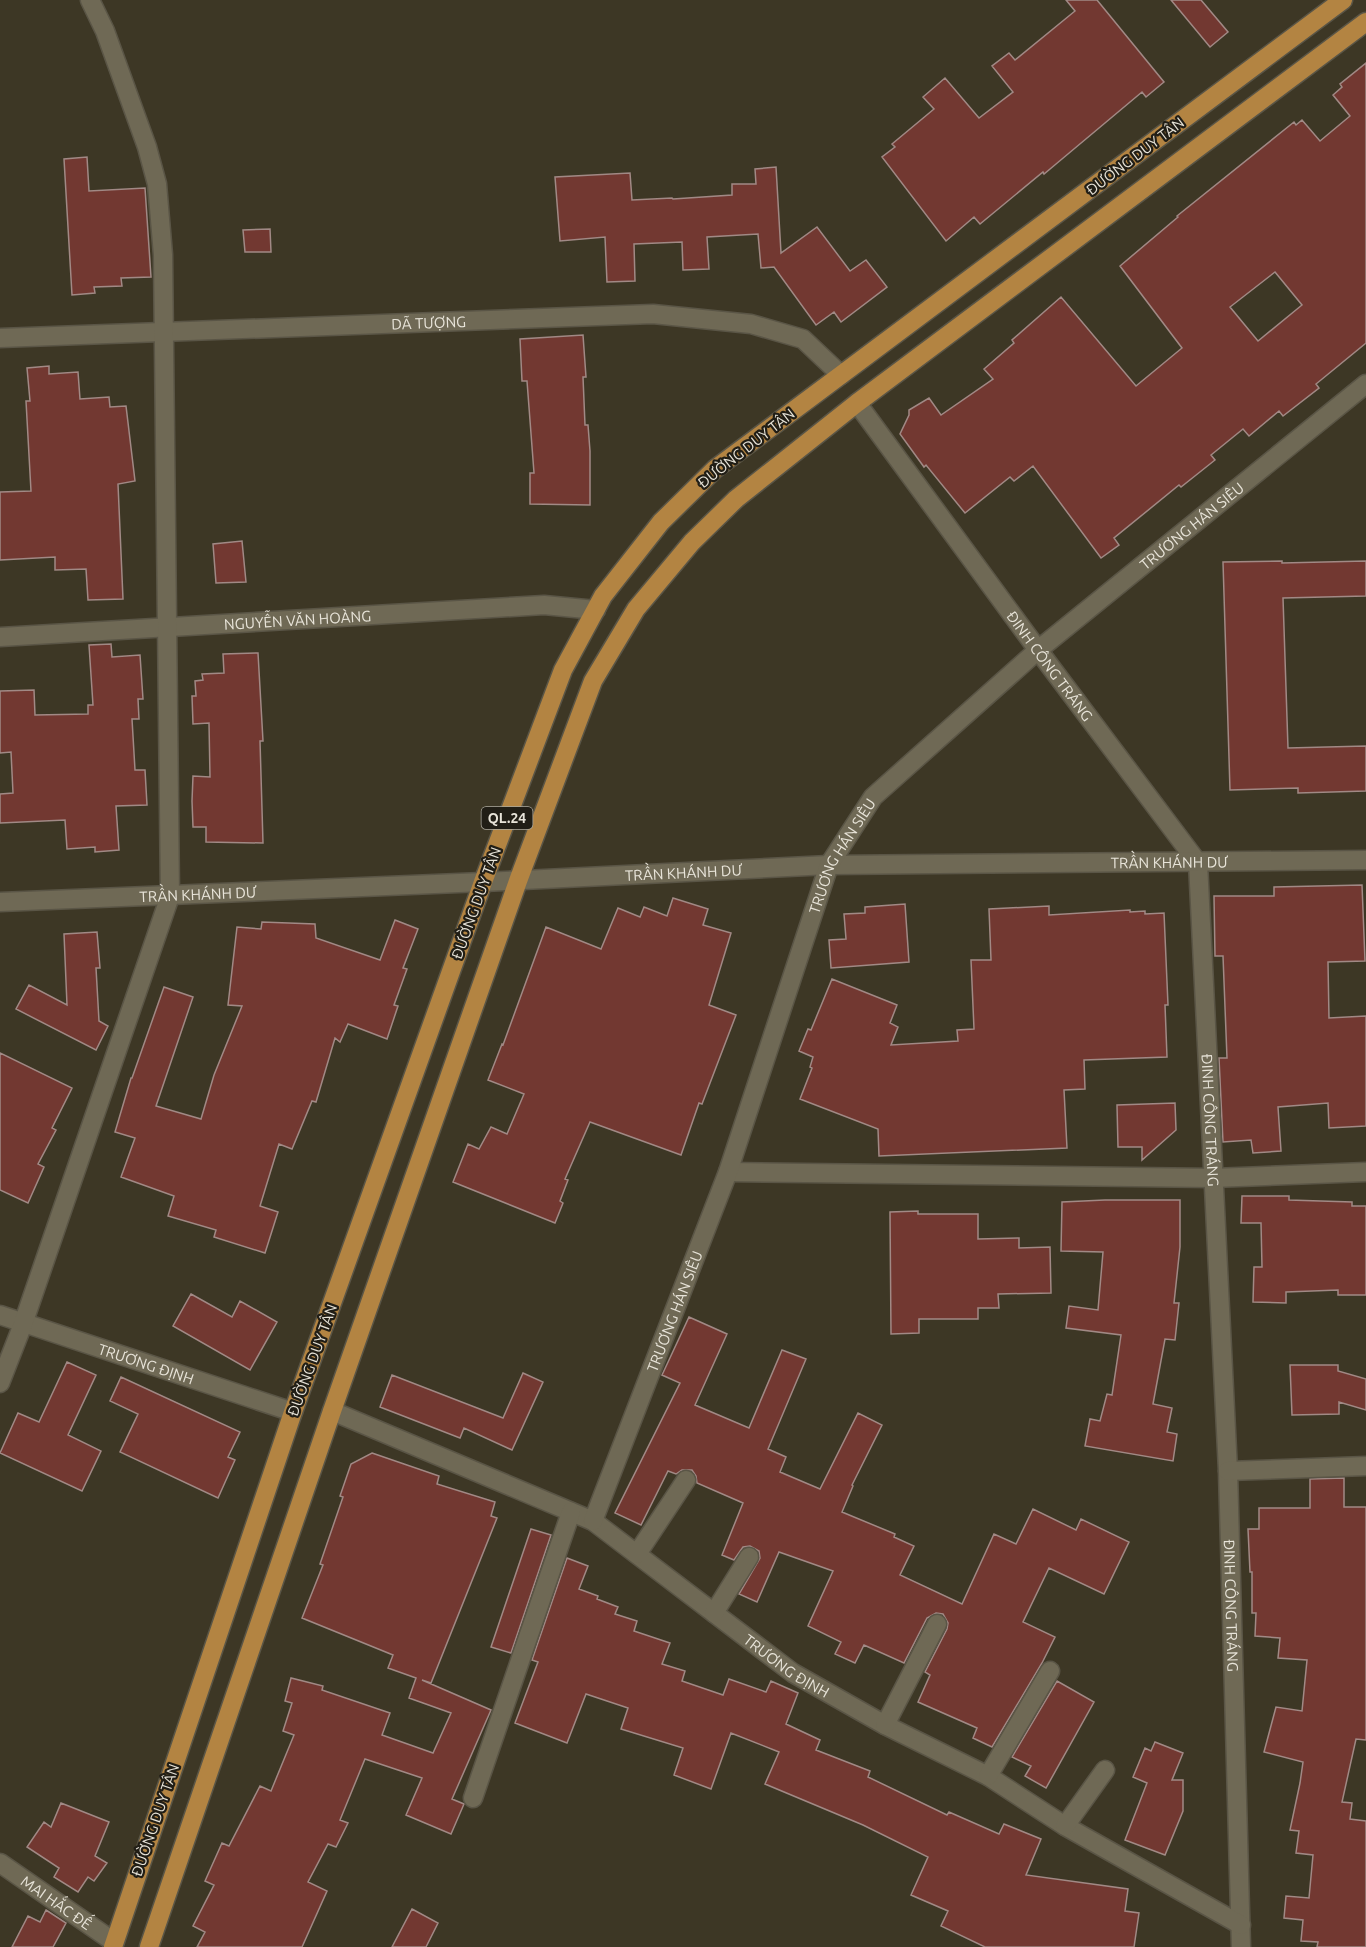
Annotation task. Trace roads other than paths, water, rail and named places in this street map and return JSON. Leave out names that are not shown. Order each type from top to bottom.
[{"type":"main road","name":"ĐƯỜNG DUY TÂN","points":[[113,1945],[293,1412],[483,882],[563,670],[603,596],[661,522],[715,470],[1343,0]]},
{"type":"main road","name":"ĐƯỜNG DUY TÂN","points":[[149,1947],[332,1411],[518,880],[593,681],[636,609],[692,542],[736,499],[857,403],[1366,22]]},
{"type":"street","points":[[0,1383],[23,1324],[170,896],[162,255],[158,184],[105,31],[90,0]]},
{"type":"street","name":"DÃ TƯỢNG","points":[[0,338],[653,314],[751,324],[803,339],[841,375]]},
{"type":"street","name":"TRƯƠNG HÁN SIÊU","points":[[592,1521],[728,1172],[829,865],[873,797],[1038,650],[1366,384]]},
{"type":"street","name":"ĐINH CÔNG TRÁNG","points":[[857,403],[1198,863],[1228,1471],[1241,1947]]},
{"type":"street","name":"NGUYỄN VĂN HOÀNG","points":[[0,637],[544,605],[596,610]]},
{"type":"street","name":"TRẦN KHÁNH DƯ","points":[[0,902],[829,865],[1366,860]]},
{"type":"street","points":[[728,1172],[1213,1178],[1366,1172]]},
{"type":"street","name":"TRƯƠNG ĐỊNH","points":[[0,1315],[293,1412]]},
{"type":"street","name":"TRƯƠNG ĐỊNH","points":[[332,1411],[592,1521],[793,1673],[885,1725],[988,1776],[1065,1826],[1241,1925]]},
{"type":"street","points":[[1228,1471],[1366,1466]]},
{"type":"street","points":[[637,1554],[686,1480]]},
{"type":"street","points":[[473,1798],[571,1512]]},
{"type":"street","points":[[714,1613],[749,1557]]},
{"type":"street","points":[[885,1725],[937,1624]]},
{"type":"street","points":[[988,1776],[1050,1671]]},
{"type":"street","points":[[1065,1826],[1105,1770]]},
{"type":"street","name":"MAI HẮC ĐẾ","points":[[0,1863],[113,1945]]}]
